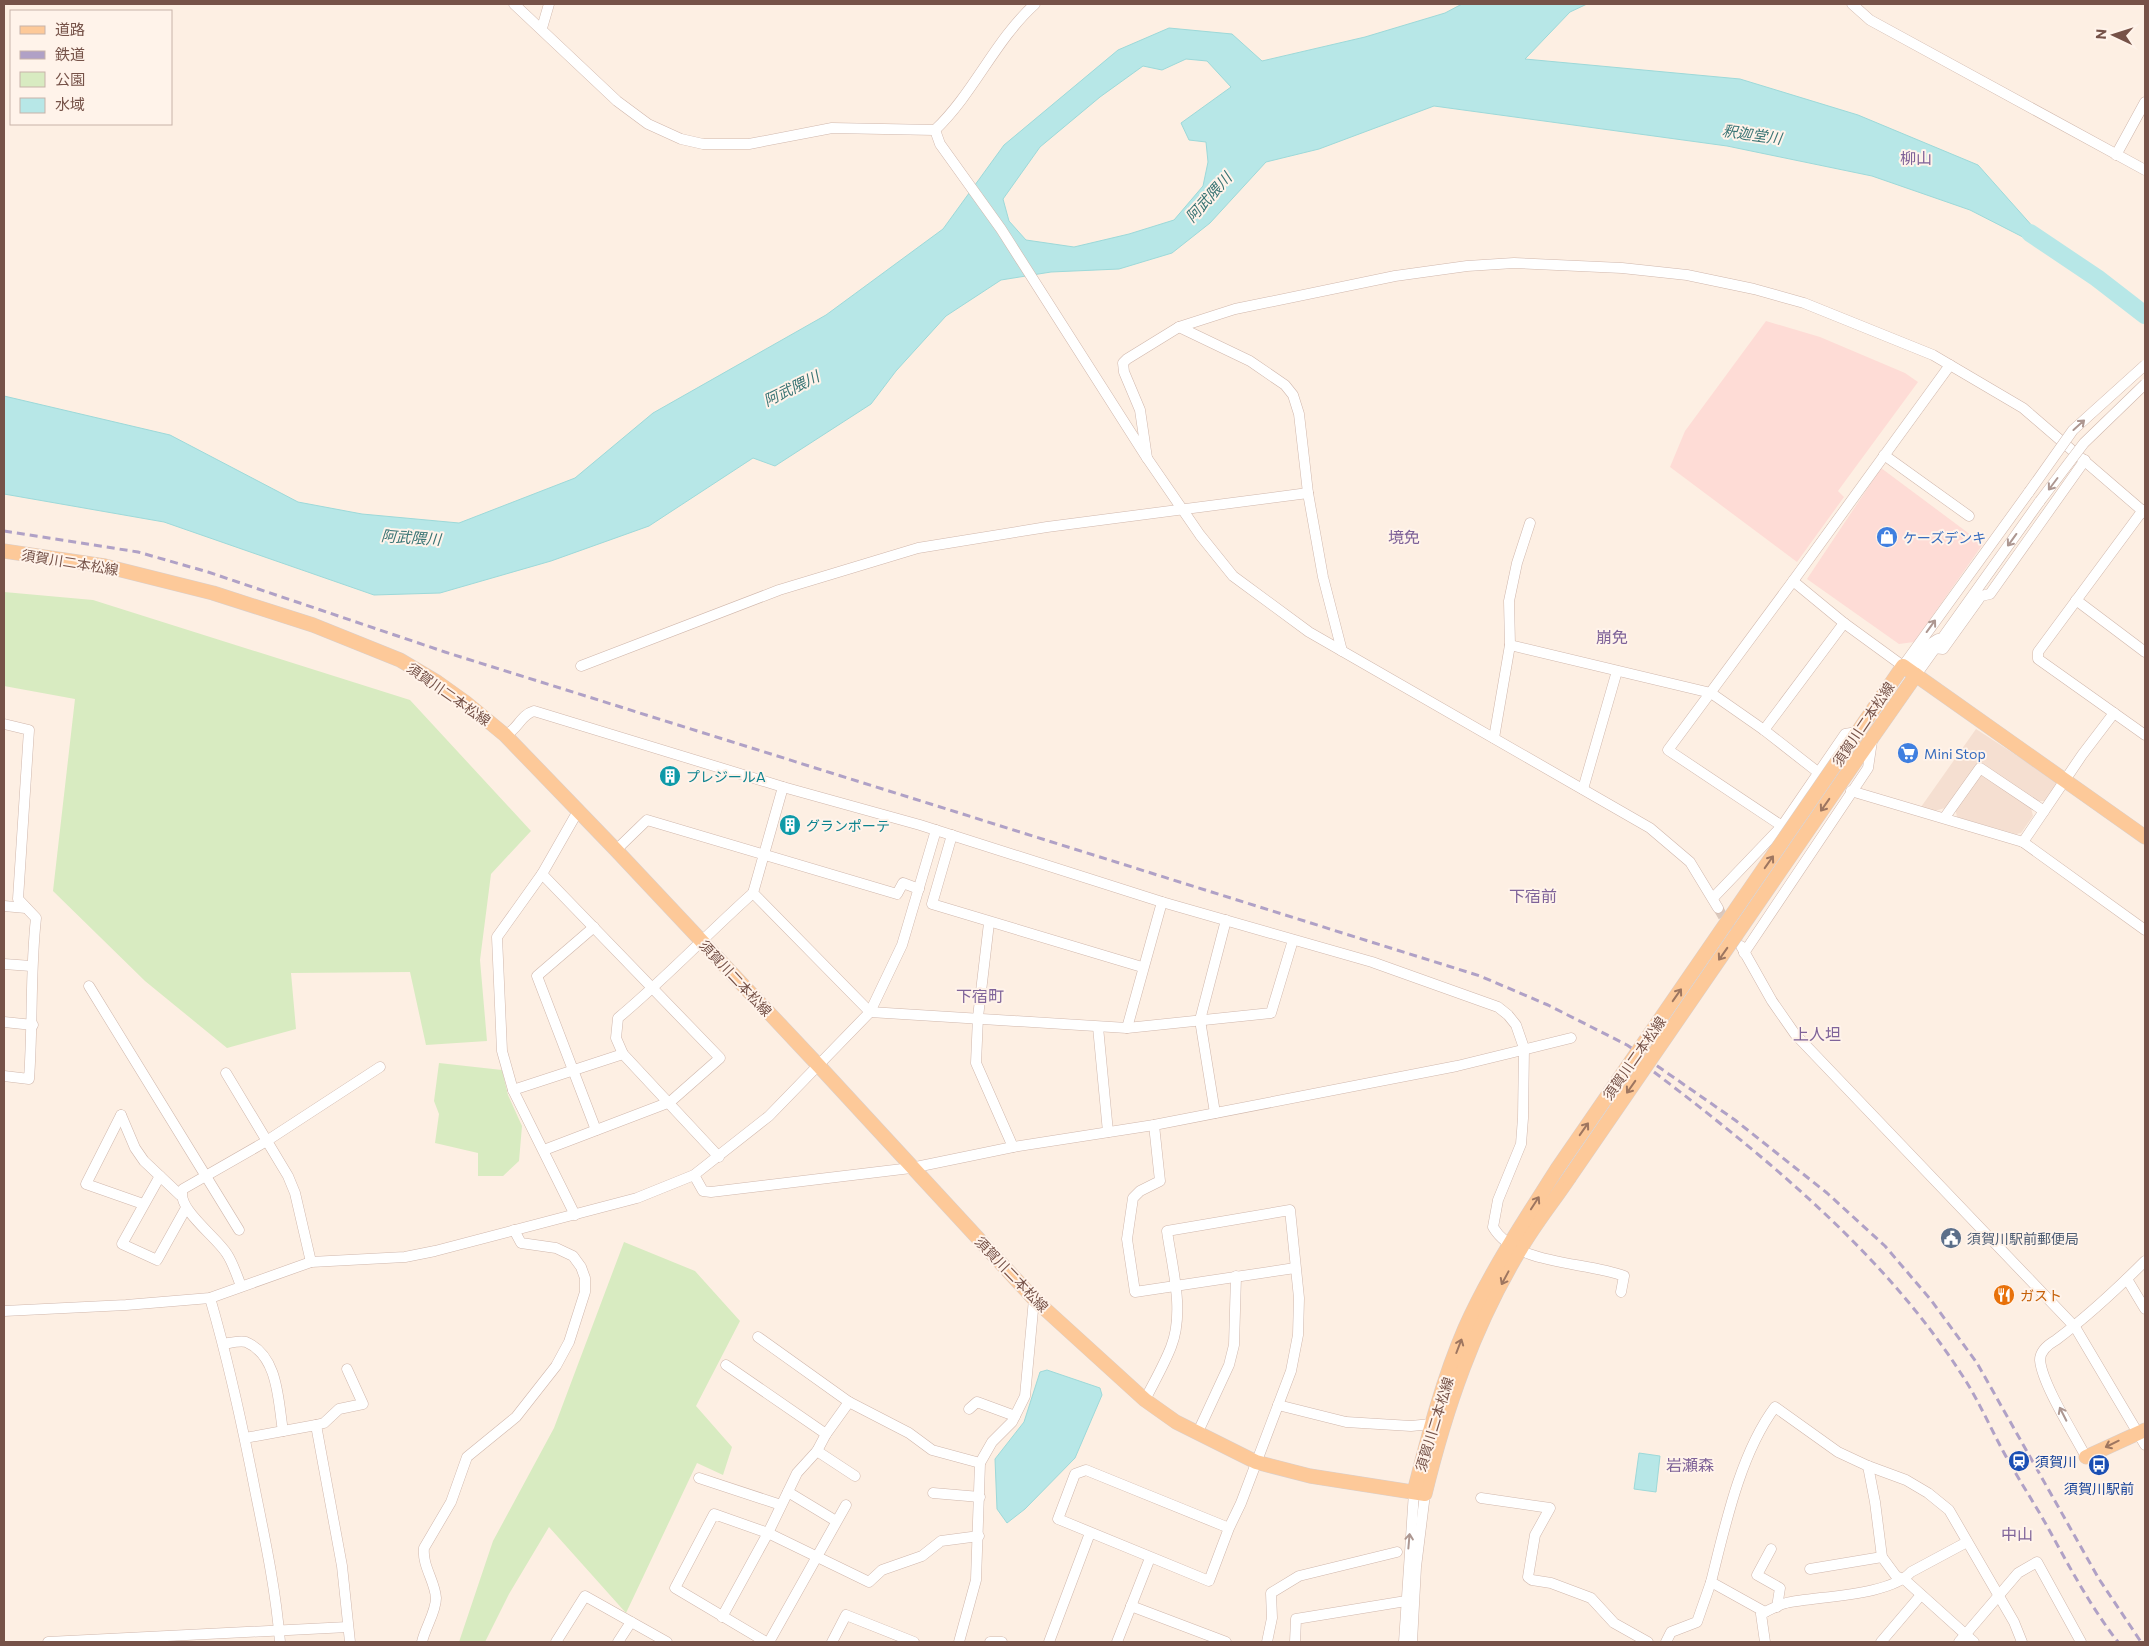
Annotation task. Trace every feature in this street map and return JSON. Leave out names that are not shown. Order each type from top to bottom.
[{"type":"main road","name":"須賀川二本松線","points":[[4,551],[105,566],[213,593],[313,625],[400,660],[466,702],[504,734],[578,810],[819,1066],[911,1168],[1034,1299],[1145,1400],[1176,1422],[1256,1462],[1310,1476],[1419,1493]]},
{"type":"main road","name":"須賀川二本松線","points":[[1419,1493],[1431,1424],[1465,1329],[1514,1247],[1557,1169],[1872,711],[1886,706],[1909,670]]},
{"type":"main road","name":"須賀川二本松線","points":[[1419,1493],[1476,1334],[1514,1247],[1569,1178],[1873,736],[1909,670]]},
{"type":"main road","points":[[1909,670],[2145,837]]},
{"type":"main road","points":[[2086,1457],[2142,1431]]},
{"type":"street","points":[[514,4],[542,28],[617,101],[648,124],[681,139],[703,144],[740,144],[832,128],[935,130],[954,112],[1014,28],[1035,4]]},
{"type":"street","points":[[542,28],[550,4]]},
{"type":"street","points":[[1852,4],[1870,20],[2145,170]]},
{"type":"street","points":[[2116,154],[2145,102]]},
{"type":"street","points":[[935,130],[940,144],[1002,229],[1147,458],[1205,542],[1233,576],[1309,632],[1583,789],[1667,841],[1690,862],[1718,908]]},
{"type":"street","points":[[1147,458],[1140,410],[1124,372],[1123,363],[1178,327],[1235,309],[1395,276],[1477,265],[1586,266],[1687,275],[1754,289],[1841,316],[1932,355],[1950,365],[2023,408],[2144,512],[2038,652],[2038,659],[2145,735]]},
{"type":"street","points":[[1178,327],[1250,361],[1285,386],[1293,396],[1298,414],[1308,493],[1323,577],[1342,651]]},
{"type":"street","points":[[1782,826],[1668,750],[1950,365]]},
{"type":"street","points":[[1909,670],[2073,430],[2145,365]]},
{"type":"street","points":[[1909,670],[1934,648],[2084,443],[2145,384]]},
{"type":"street","points":[[1884,456],[1968,516]]},
{"type":"street","points":[[1934,648],[1943,650],[1981,596],[1990,594],[2085,460]]},
{"type":"street","points":[[581,666],[779,590],[918,548],[1047,527],[1308,493]]},
{"type":"street","points":[[1494,738],[1510,645],[1509,601],[1516,563],[1530,523]]},
{"type":"street","points":[[1793,581],[1844,623],[1909,670]]},
{"type":"street","points":[[2076,600],[2145,652]]},
{"type":"street","points":[[1764,730],[1844,623]]},
{"type":"street","points":[[1909,670],[1927,646],[1943,636]]},
{"type":"street","points":[[1510,645],[1711,693],[1764,730],[1819,773]]},
{"type":"street","points":[[1583,789],[1617,672]]},
{"type":"street","points":[[504,734],[514,731],[527,713],[534,712],[783,787],[936,830],[1162,902],[1408,974],[1498,1007],[1516,1025],[1524,1048],[1521,1144],[1498,1200],[1493,1227],[1498,1236],[1514,1247],[1543,1259],[1604,1268],[1624,1276],[1621,1292]]},
{"type":"street","points":[[2023,842],[2114,713]]},
{"type":"street","points":[[4,724],[29,730],[18,899],[36,918],[31,966],[32,1025],[30,1079],[4,1076]]},
{"type":"street","points":[[1713,898],[1782,826],[1845,734],[1858,732]]},
{"type":"street","points":[[1873,736],[1868,768],[1743,949],[1772,1001],[1795,1034],[2075,1327],[2142,1431],[2145,1445]]},
{"type":"street","points":[[1945,817],[1980,768],[2044,811]]},
{"type":"street","points":[[719,1157],[670,1102],[623,1054],[616,1038],[618,1018],[652,990],[700,940],[753,893],[783,787]]},
{"type":"street","points":[[1851,791],[1945,817],[2023,842],[2145,930]]},
{"type":"street","points":[[575,1215],[513,1090],[502,1051],[497,937],[542,874],[578,810]]},
{"type":"street","points":[[616,850],[647,820],[897,894],[903,883],[919,889]]},
{"type":"street","points":[[4,1311],[107,1307],[210,1298],[311,1262],[405,1257],[636,1198],[694,1176],[769,1116],[870,1012],[902,945],[936,830]]},
{"type":"street","points":[[952,835],[932,904],[989,923],[1142,967]]},
{"type":"street","points":[[542,874],[652,990],[720,1058],[670,1102],[544,1150]]},
{"type":"street","points":[[753,893],[870,1012],[978,1017],[1126,1028],[1271,1013],[1293,940]]},
{"type":"street","points":[[1126,1028],[1162,902]]},
{"type":"street","points":[[4,906],[26,908]]},
{"type":"street","points":[[1215,1113],[1200,1020],[1226,920]]},
{"type":"street","points":[[989,923],[978,1017],[976,1062],[1013,1147]]},
{"type":"street","points":[[594,927],[537,976],[596,1130]]},
{"type":"street","points":[[4,964],[31,966]]},
{"type":"street","points":[[89,986],[239,1230]]},
{"type":"street","points":[[4,1022],[32,1025]]},
{"type":"street","points":[[1098,1027],[1108,1132]]},
{"type":"street","points":[[694,1176],[703,1190],[711,1192],[911,1168],[1013,1147],[1154,1125],[1457,1066],[1571,1038]]},
{"type":"street","points":[[513,1090],[623,1054]]},
{"type":"street","points":[[180,1195],[183,1189],[206,1174],[266,1142],[380,1067]]},
{"type":"street","points":[[226,1073],[288,1176],[295,1193],[311,1262]]},
{"type":"street","points":[[144,1204],[86,1184],[121,1115],[135,1148],[144,1162],[180,1195],[186,1208],[217,1239],[229,1256],[241,1286]]},
{"type":"street","points":[[1154,1125],[1160,1181],[1140,1191],[1133,1198],[1127,1239],[1135,1292],[1295,1268]]},
{"type":"street","points":[[160,1176],[122,1244],[157,1260],[186,1208]]},
{"type":"street","points":[[1145,1400],[1171,1346],[1176,1326],[1175,1287],[1166,1231],[1290,1210],[1299,1298],[1298,1335],[1292,1371],[1209,1581],[1058,1519],[1075,1474],[1086,1470],[1229,1528]]},
{"type":"street","points":[[422,1642],[425,1628],[436,1604],[436,1595],[423,1556],[424,1548],[451,1502],[467,1457],[516,1417],[556,1366],[569,1342],[585,1292],[585,1278],[581,1267],[573,1256],[556,1248],[521,1243],[514,1230]]},
{"type":"street","points":[[2086,1457],[2047,1380],[2040,1359],[2046,1348],[2075,1327],[2145,1261]]},
{"type":"street","points":[[1198,1434],[1229,1365],[1234,1345],[1236,1276]]},
{"type":"street","points":[[2127,1279],[2145,1309]]},
{"type":"street","points":[[210,1298],[245,1438],[273,1580],[280,1642]]},
{"type":"street","points":[[959,1642],[976,1580],[980,1463],[992,1442],[1015,1416],[1025,1396],[1034,1299]]},
{"type":"street","points":[[758,1337],[849,1402],[909,1433],[932,1450],[980,1463]]},
{"type":"street","points":[[223,1344],[244,1341],[260,1350],[274,1375],[283,1431]]},
{"type":"street","points":[[726,1365],[826,1434]]},
{"type":"street","points":[[245,1438],[324,1423],[339,1409],[363,1404],[347,1369]]},
{"type":"street","points":[[722,1617],[768,1533],[797,1473],[817,1451],[826,1434],[849,1402]]},
{"type":"street","points":[[969,1409],[978,1402],[1015,1416]]},
{"type":"street","points":[[1278,1405],[1346,1422],[1411,1426],[1431,1424]]},
{"type":"street","points":[[1666,1642],[1671,1632],[1697,1622],[1711,1582],[1728,1514],[1760,1427],[1775,1407],[1838,1452],[1868,1466],[1906,1480],[1928,1493],[1949,1510],[2020,1635],[2022,1642]]},
{"type":"street","points":[[316,1425],[342,1566],[350,1642]]},
{"type":"street","points":[[817,1451],[855,1476]]},
{"type":"street","points":[[1868,1466],[1876,1502],[1882,1557],[1896,1576],[1905,1580],[1921,1595],[1962,1638],[1974,1642]]},
{"type":"street","points":[[699,1478],[781,1505]]},
{"type":"street","points":[[788,1492],[836,1521]]},
{"type":"street","points":[[933,1493],[980,1497]]},
{"type":"street","points":[[1404,1642],[1406,1601],[1419,1493]]},
{"type":"street","points":[[1412,1642],[1419,1493]]},
{"type":"street","points":[[1481,1498],[1550,1508],[1535,1535],[1528,1577],[1532,1580],[1551,1583],[1592,1598],[1614,1623],[1648,1642]]},
{"type":"street","points":[[846,1505],[836,1521],[815,1558],[767,1642],[675,1588],[714,1514],[768,1533],[815,1558],[869,1582],[882,1570],[922,1556],[942,1541],[979,1536]]},
{"type":"street","points":[[1049,1642],[1090,1533]]},
{"type":"street","points":[[1765,1642],[1761,1614],[1765,1612],[1784,1603],[1882,1588],[1905,1580],[1911,1572],[1967,1542]]},
{"type":"street","points":[[1771,1549],[1758,1575],[1780,1588],[1777,1607]]},
{"type":"street","points":[[1266,1642],[1272,1618],[1271,1593],[1299,1576],[1396,1552]]},
{"type":"street","points":[[1810,1569],[1882,1557]]},
{"type":"street","points":[[1117,1642],[1150,1558]]},
{"type":"street","points":[[1962,1638],[2018,1573],[2037,1562],[2082,1642]]},
{"type":"street","points":[[1711,1582],[1765,1612]]},
{"type":"street","points":[[1881,1642],[1921,1595]]},
{"type":"street","points":[[556,1642],[585,1596],[667,1642]]},
{"type":"street","points":[[1295,1642],[1296,1619],[1406,1601]]},
{"type":"street","points":[[1131,1606],[1226,1642]]},
{"type":"street","points":[[832,1642],[846,1616],[892,1638],[914,1642]]},
{"type":"street","points":[[618,1642],[631,1622]]},
{"type":"street","points":[[48,1642],[348,1627]]},
{"type":"street","points":[[990,1642],[1002,1642]]},
{"type":"shaded area","points":[[1766,321],[1820,337],[1905,373],[1918,382],[1838,491],[1844,497],[1797,562],[1670,467],[1685,431]]},
{"type":"shaded area","points":[[1881,468],[1983,544],[1914,642],[1899,644],[1807,579]]},
{"type":"shaded area","points":[[1976,729],[2056,781],[2057,786],[2045,801],[2036,801],[1979,761],[1945,808],[1934,811],[1921,807]]},
{"type":"shaded area","points":[[1986,775],[2031,808],[2033,816],[2021,833],[2016,834],[1957,817],[1955,808],[1978,776]]},
{"type":"green space","points":[[4,592],[93,600],[410,700],[531,831],[491,874],[480,960],[487,1041],[426,1045],[410,972],[291,973],[296,1029],[227,1048],[145,981],[53,891],[75,699],[4,686]]},
{"type":"green space","points":[[439,1063],[502,1070],[508,1095],[522,1126],[519,1161],[503,1176],[478,1176],[478,1153],[435,1143],[439,1114],[434,1101]]},
{"type":"green space","points":[[624,1242],[695,1271],[740,1321],[696,1406],[732,1447],[723,1475],[697,1463],[626,1613],[549,1527],[509,1594],[485,1642],[459,1642],[493,1541],[554,1428]]},
{"type":"water","name":"阿武隈川","points":[[1462,4],[1587,4],[1570,12],[1525,59],[1740,79],[1858,115],[1978,165],[2058,255],[1970,210],[1872,176],[1727,146],[1434,106],[1319,149],[1266,162],[1210,223],[1172,253],[1119,269],[1051,272],[1001,280],[946,316],[896,371],[871,404],[775,466],[753,458],[649,526],[551,561],[440,593],[374,595],[164,522],[4,494],[4,396],[170,435],[298,502],[362,514],[459,523],[575,478],[653,413],[826,315],[943,229],[1004,145],[1118,50],[1169,28],[1232,34],[1262,61],[1365,37],[1445,13]],"holes":[[[1186,59],[1207,61],[1231,87],[1181,123],[1189,140],[1206,142],[1208,162],[1203,186],[1174,220],[1129,234],[1074,247],[1026,240],[1009,221],[1003,199],[1040,147],[1100,97],[1143,66],[1162,70]]]},
{"type":"water","points":[[1047,1370],[1100,1388],[1102,1395],[1075,1458],[1025,1509],[1007,1523],[997,1509],[995,1459],[1024,1422],[1040,1372]]},
{"type":"water","points":[[1639,1453],[1660,1456],[1656,1492],[1634,1489]]},
{"type":"waterway","name":"釈迦堂川","points":[[2030,233],[2097,278],[2145,315]]},
{"type":"tunnel","points":[[1718,908],[1738,942]]},
{"type":"railway","points":[[4,531],[138,552],[208,572],[445,652],[1480,976],[1548,1005],[1627,1045],[1735,1120],[1827,1193],[1885,1246],[1931,1300],[1977,1363],[2099,1579],[2141,1642]]},
{"type":"railway","points":[[1654,1072],[1738,1138],[1820,1209],[1859,1247],[1929,1328],[1966,1382],[2008,1461],[2080,1585],[2118,1642]]},
{"type":"place","name":"ケーズデンキ","points":[[1887,537]]},
{"type":"place","name":"Mini Stop","points":[[1908,753]]},
{"type":"place","name":"プレジールA","points":[[670,776]]},
{"type":"place","name":"グランポーテ","points":[[790,825]]},
{"type":"place","name":"須賀川駅前郵便局","points":[[1951,1238]]},
{"type":"place","name":"ガスト","points":[[2004,1295]]},
{"type":"place","name":"須賀川","points":[[2019,1461]]},
{"type":"place","name":"須賀川駅前","points":[[2099,1465]]},
{"type":"district","name":"柳山","points":[[1916,157]]},
{"type":"district","name":"境免","points":[[1404,536]]},
{"type":"district","name":"崩免","points":[[1612,636]]},
{"type":"district","name":"下宿前","points":[[1533,895]]},
{"type":"district","name":"下宿町","points":[[980,995]]},
{"type":"district","name":"上人坦","points":[[1817,1033]]},
{"type":"district","name":"岩瀬森","points":[[1690,1464]]},
{"type":"district","name":"中山","points":[[2017,1533]]}]
